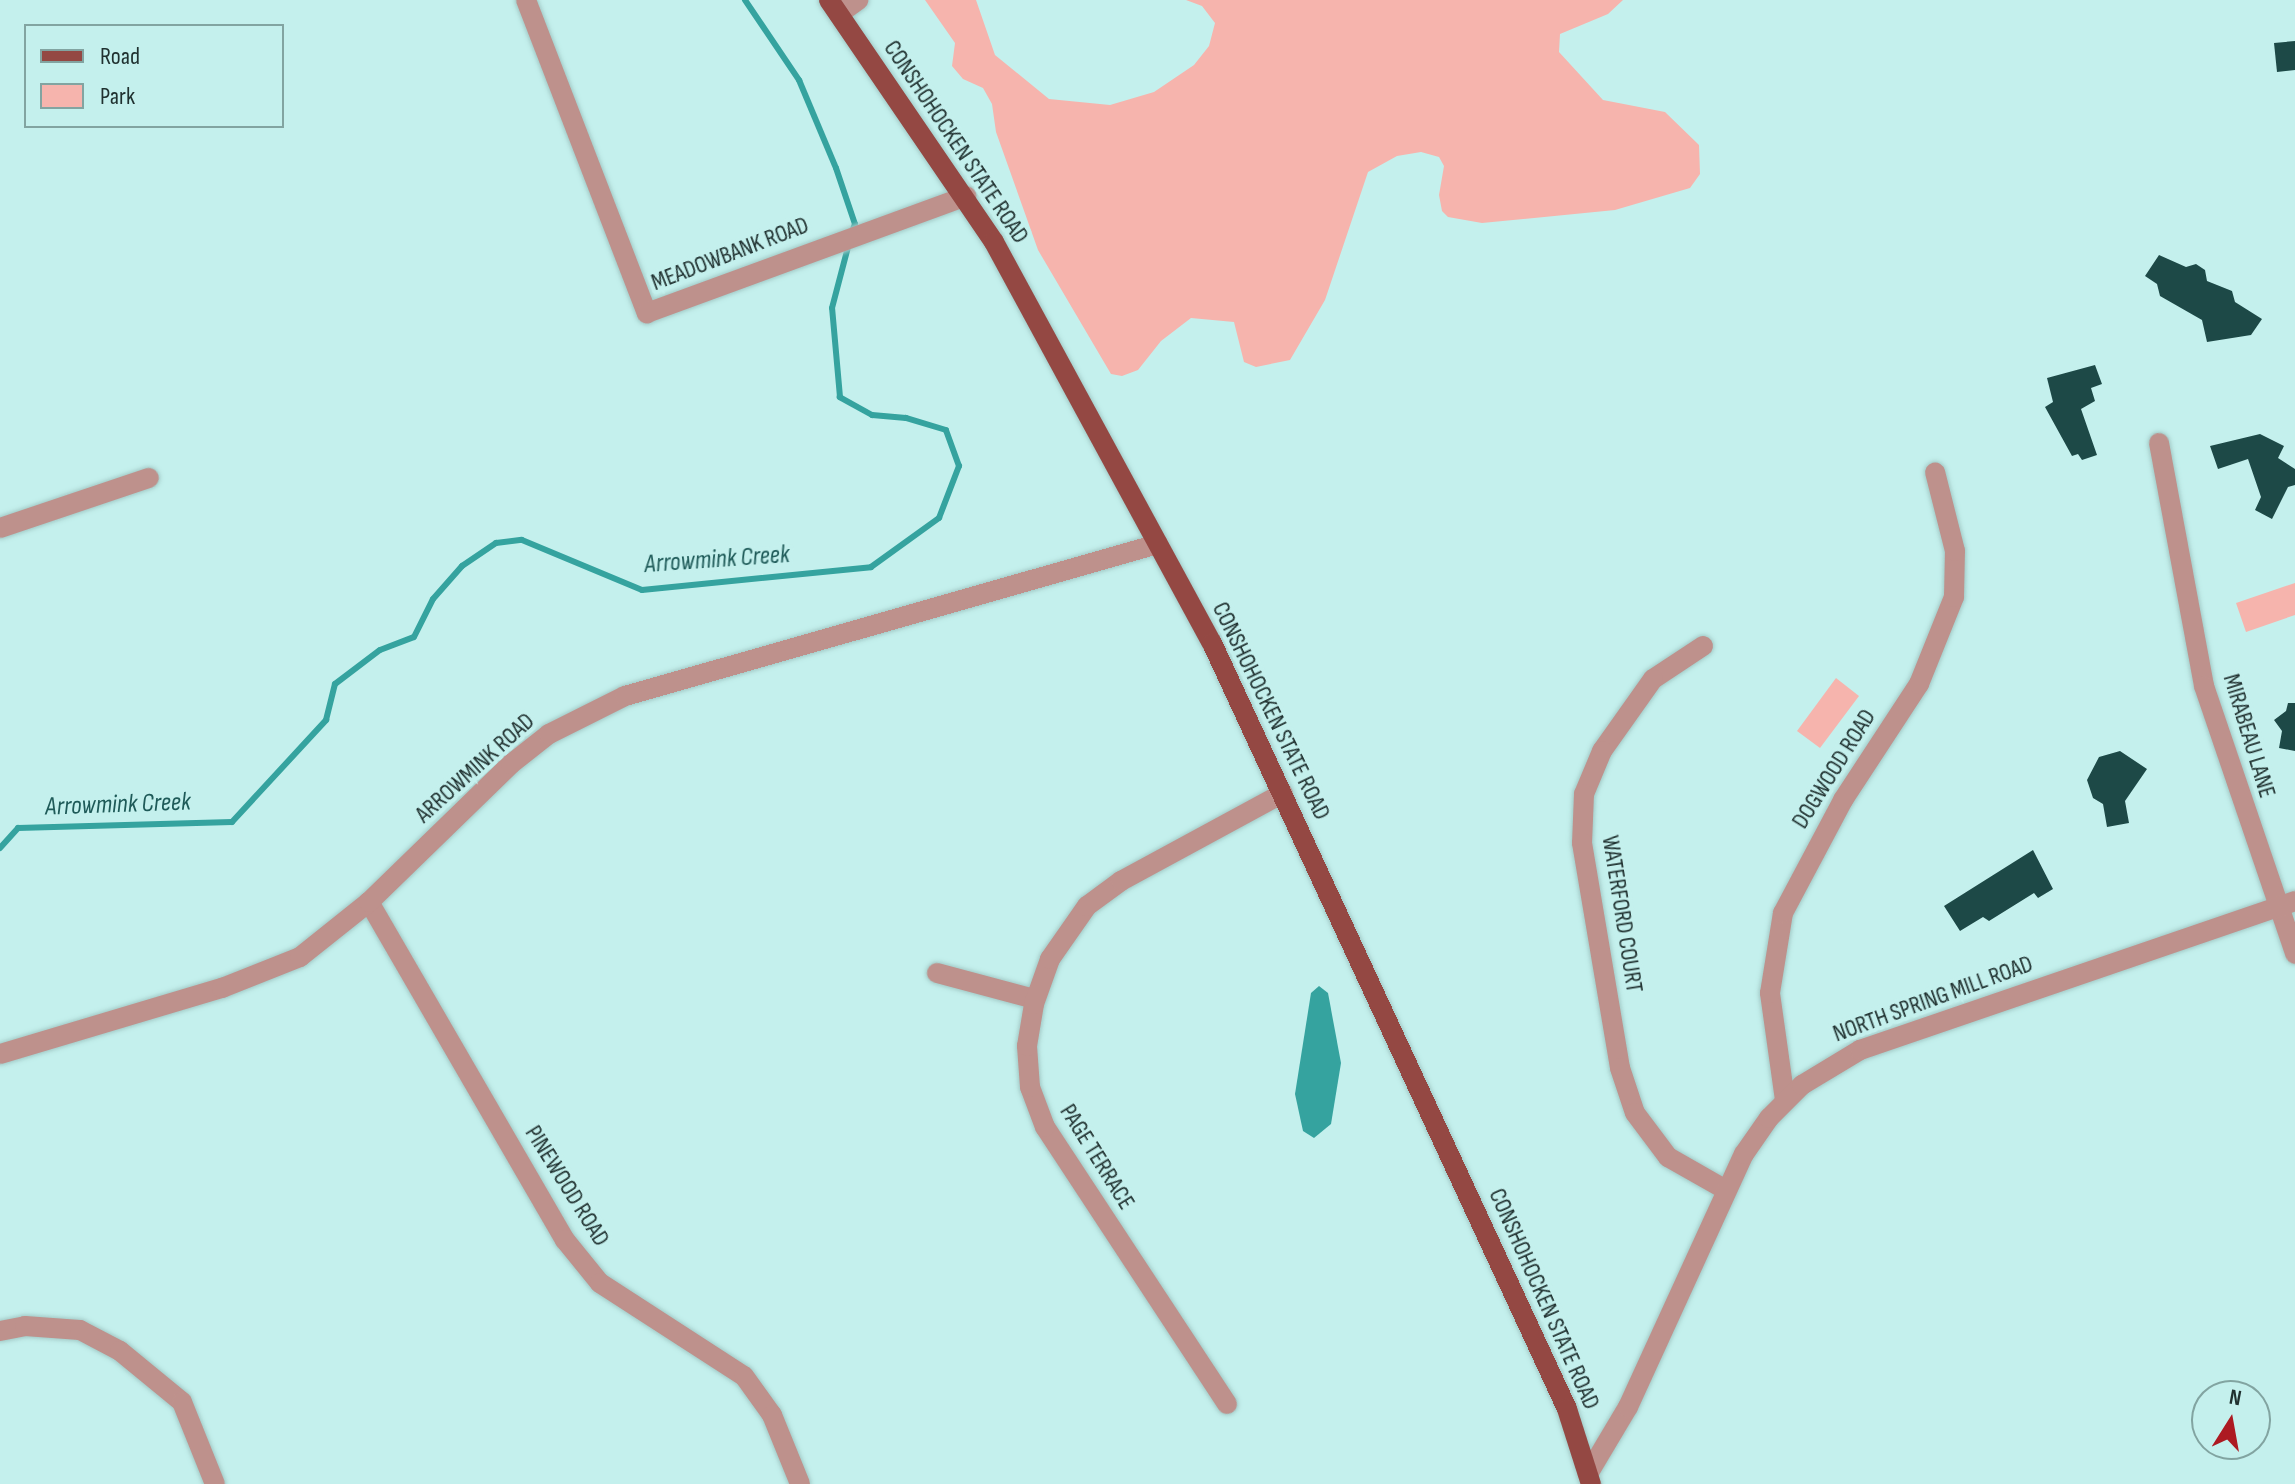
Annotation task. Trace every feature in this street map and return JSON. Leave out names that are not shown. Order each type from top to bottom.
[{"type":"main road","name":"CONSHOHOCKEN STATE ROAD","points":[[834,7],[966,196],[1158,544],[1283,793],[1567,1409],[1587,1481]]},
{"type":"street","name":"MEADOWBANK ROAD","points":[[526,0],[647,313],[966,196]]},
{"type":"street","points":[[834,7],[858,0]]},
{"type":"street","name":"MIRABEAU LANE","points":[[2159,443],[2204,686],[2287,904],[2295,954]]},
{"type":"street","name":"DOGWOOD ROAD","points":[[1785,1100],[1770,993],[1783,913],[1843,800],[1919,684],[1954,597],[1955,551],[1935,472]]},
{"type":"street","points":[[0,528],[149,478]]},
{"type":"street","name":"ARROWMINK ROAD","points":[[0,1054],[263,974],[300,957],[369,902],[511,764],[585,714],[665,682],[1158,544]]},
{"type":"street","name":"WATERFORD COURT","points":[[1703,646],[1653,679],[1602,751],[1584,794],[1582,843],[1620,1068],[1635,1113],[1668,1157],[1726,1190]]},
{"type":"street","name":"PAGE TERRACE","points":[[1227,1404],[1045,1127],[1027,1066],[1035,999],[1055,949],[1087,906],[1121,881],[1283,793]]},
{"type":"street","name":"PINEWOOD ROAD","points":[[369,902],[565,1240],[600,1283],[744,1376],[772,1415],[800,1484]]},
{"type":"street","name":"NORTH SPRING MILL ROAD","points":[[1587,1481],[1628,1407],[1726,1190],[1756,1135],[1785,1100],[1819,1072],[1860,1050],[2287,904]]},
{"type":"street","points":[[937,973],[1035,999]]},
{"type":"street","points":[[0,1331],[25,1326],[80,1330],[120,1351],[182,1402],[215,1484]]},
{"type":"green space","points":[[925,0],[976,0],[995,55],[1049,99],[1110,105],[1154,92],[1194,65],[1209,46],[1215,23],[1202,6],[1186,0],[1623,0],[1608,14],[1560,34],[1559,52],[1603,100],[1665,112],[1699,145],[1700,174],[1690,188],[1615,210],[1482,223],[1448,217],[1442,211],[1439,195],[1444,166],[1439,157],[1421,152],[1397,156],[1368,172],[1325,300],[1290,360],[1256,367],[1244,362],[1234,322],[1191,318],[1161,341],[1138,370],[1122,376],[1111,374],[1038,250],[996,132],[992,104],[983,88],[963,79],[952,66],[955,43]]},
{"type":"green space","points":[[2295,583],[2295,615],[2246,632],[2236,603]]},
{"type":"green space","points":[[1836,678],[1859,696],[1820,748],[1797,731]]},
{"type":"water","points":[[1319,986],[1328,993],[1341,1063],[1331,1124],[1314,1138],[1303,1131],[1295,1094],[1311,993]]},
{"type":"building","points":[[2295,41],[2295,70],[2277,72],[2274,43]]},
{"type":"building","points":[[2159,255],[2186,267],[2196,264],[2205,270],[2207,281],[2232,291],[2235,302],[2262,319],[2251,335],[2207,342],[2202,320],[2160,296],[2157,284],[2145,276]]},
{"type":"building","points":[[2095,365],[2102,384],[2091,388],[2095,401],[2081,409],[2097,455],[2082,460],[2078,454],[2072,456],[2045,407],[2053,402],[2047,378]]},
{"type":"building","points":[[2260,434],[2284,446],[2278,458],[2295,469],[2295,485],[2288,487],[2272,519],[2255,510],[2261,497],[2248,459],[2218,469],[2210,446]]},
{"type":"building","points":[[2288,703],[2295,703],[2295,751],[2279,748],[2282,731],[2274,720],[2286,711]]},
{"type":"building","points":[[2120,751],[2147,769],[2125,801],[2129,823],[2107,827],[2103,804],[2093,798],[2087,780],[2099,757]]},
{"type":"building","points":[[2033,850],[2053,889],[2038,898],[2034,893],[1989,921],[1983,917],[1960,931],[1944,906]]},
{"type":"waterway","name":"Arrowmink Creek","points":[[745,0],[799,80],[836,168],[855,224],[852,232]]},
{"type":"waterway","name":"Arrowmink Creek","points":[[0,848],[18,828],[232,822],[326,720],[335,684],[380,650],[414,637],[433,599],[462,566],[496,543],[522,540],[642,590],[871,567],[939,518],[959,466],[946,430],[906,418],[872,415],[840,397],[832,308],[849,243]]}]
